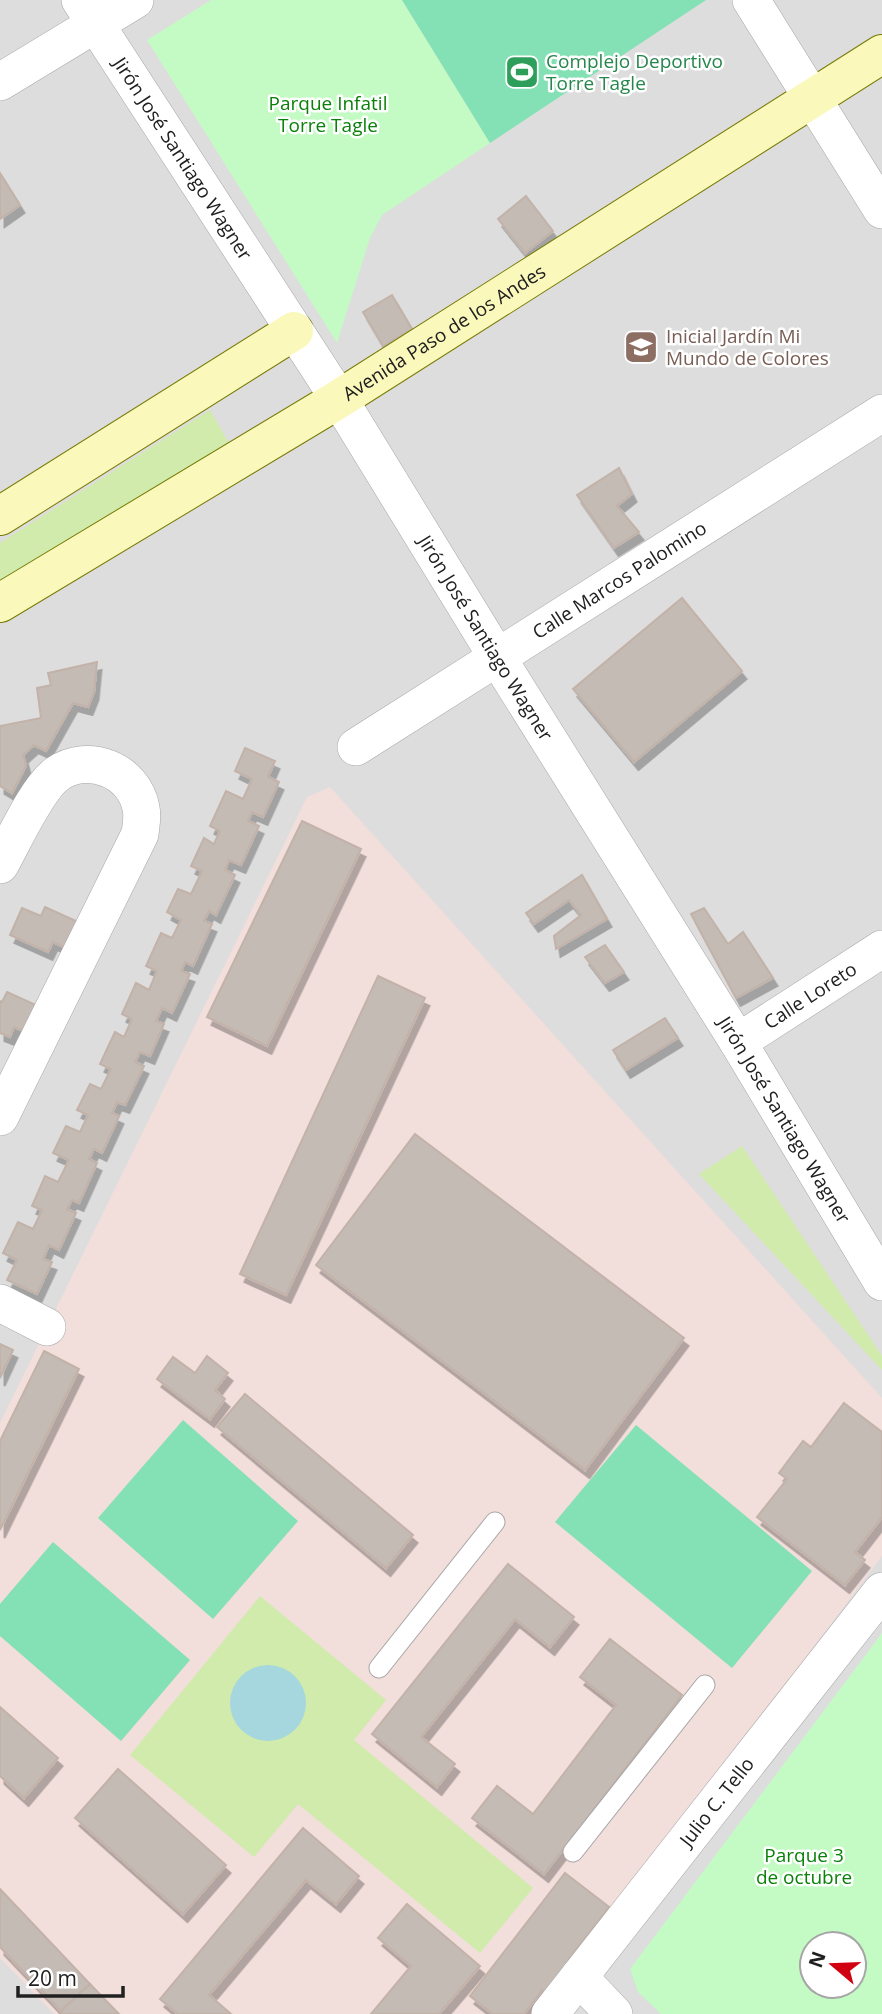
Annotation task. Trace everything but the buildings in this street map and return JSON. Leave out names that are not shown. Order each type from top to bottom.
[{"type":"street","points":[[0,82],[88,12],[135,0]]},
{"type":"street","points":[[751,0],[882,211]]},
{"type":"street","name":"Jirón José Santiago Wagner","points":[[88,12],[339,399],[497,657],[877,1261]]},
{"type":"street","name":"Avenida Paso de los Andes","points":[[0,603],[339,399],[882,54]]},
{"type":"street","points":[[0,516],[294,331]]},
{"type":"street","name":"Calle Marcos Palomino","points":[[356,747],[882,413]]},
{"type":"street","points":[[0,865],[46,784],[57,773],[71,766],[102,765],[122,776],[136,792],[141,806],[140,834],[0,1117]]},
{"type":"street","name":"Calle Loreto","points":[[738,1042],[882,949]]},
{"type":"street","points":[[0,1303],[47,1327]]},
{"type":"street","name":"Julio C. Tello","points":[[550,2014],[882,1591]]},
{"type":"street","points":[[579,1977],[614,2014]]},
{"type":"lane","points":[[379,1668],[495,1522]]},
{"type":"lane","points":[[573,1852],[705,1685]]},
{"type":"shaded area","points":[[0,0],[882,0],[882,2014],[0,2014]]},
{"type":"shaded area","points":[[330,787],[882,1398],[882,1556],[537,2014],[54,2014],[0,1958],[0,1423],[307,797]]},
{"type":"green space","name":"Parque Infatil Torre Tagle","points":[[211,0],[402,0],[490,143],[382,215],[370,238],[337,343],[147,40]]},
{"type":"green space","name":"Complejo Deportivo Torre Tagle","points":[[402,0],[706,0],[490,143]]},
{"type":"green space","points":[[210,410],[233,450],[0,590],[0,543]]},
{"type":"green space","points":[[742,1146],[882,1356],[882,1370],[699,1174]]},
{"type":"green space","points":[[183,1420],[298,1521],[213,1619],[98,1518]]},
{"type":"green space","points":[[636,1425],[812,1571],[732,1668],[555,1522]]},
{"type":"green space","points":[[53,1542],[190,1660],[121,1741],[0,1636],[0,1604]]},
{"type":"green space","points":[[260,1596],[386,1700],[354,1740],[533,1888],[480,1953],[298,1804],[254,1857],[130,1755]]},
{"type":"green space","name":"Parque 3 de octubre","points":[[882,1633],[882,2014],[661,2014],[638,1992],[630,1969]]},
{"type":"water","points":[[268,1665],[283,1668],[295,1676],[303,1688],[306,1703],[303,1718],[295,1730],[283,1738],[268,1741],[253,1738],[241,1730],[233,1718],[230,1703],[233,1688],[241,1676],[253,1668]]},
{"type":"place","name":"Complejo Deportivo Torre Tagle","points":[[522,72]]},
{"type":"place","name":"Inicial Jardín Mi Mundo de Colores","points":[[641,347]]}]
